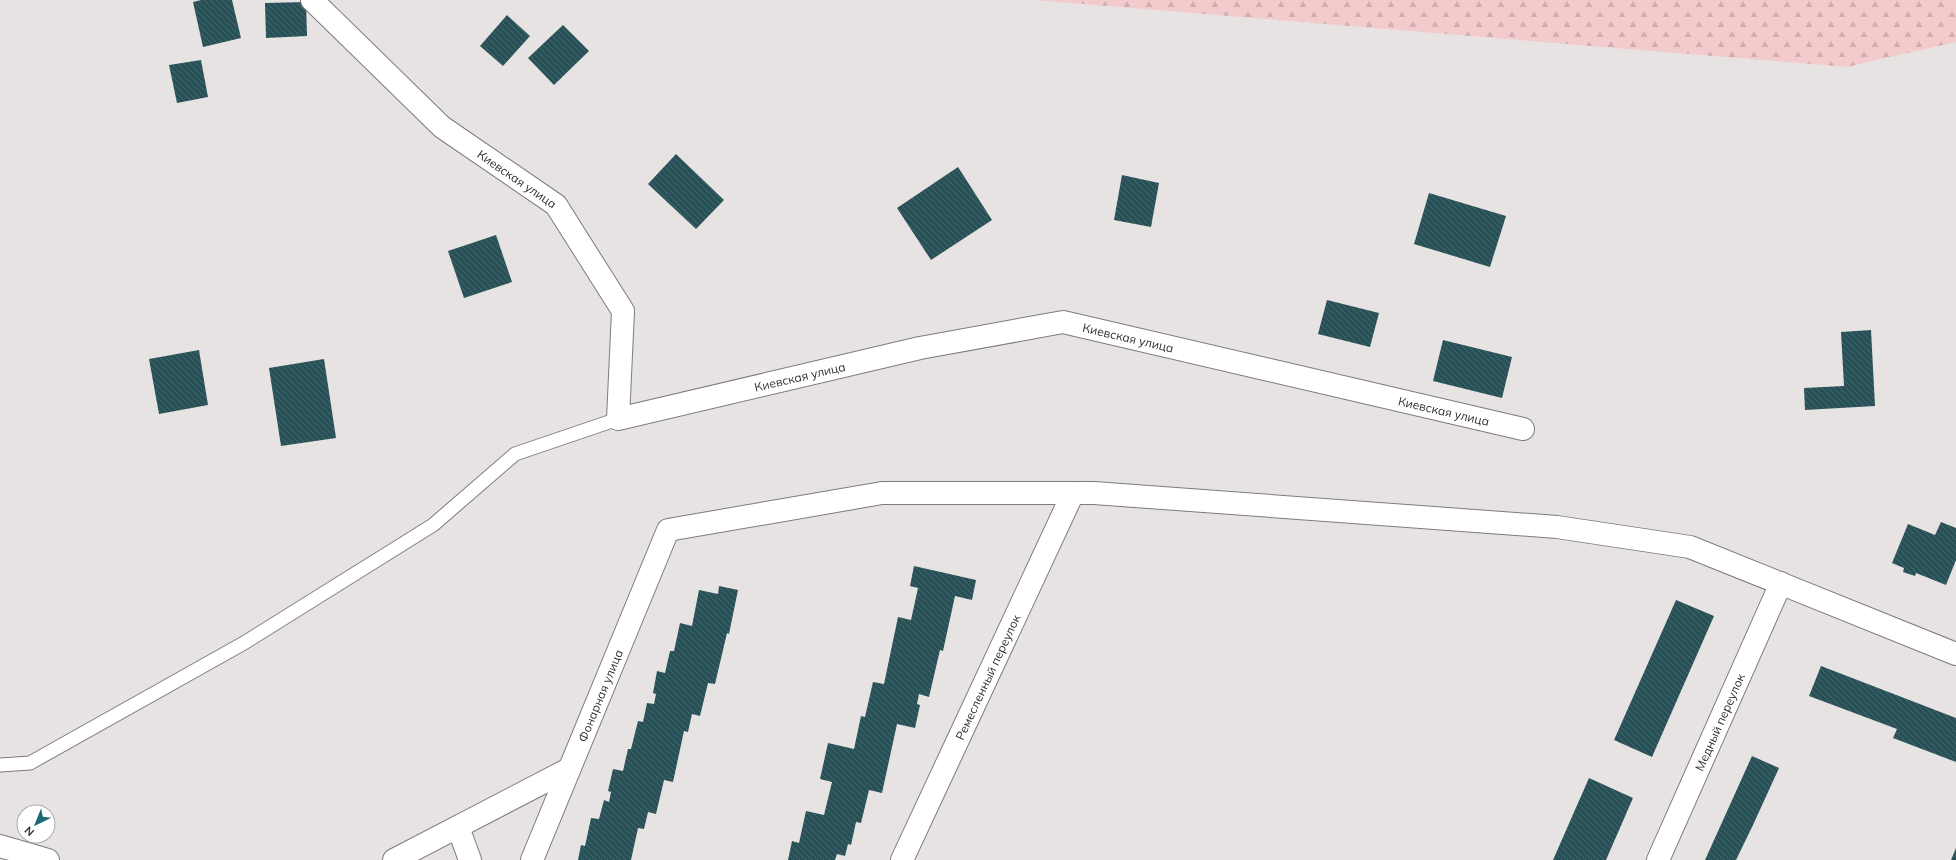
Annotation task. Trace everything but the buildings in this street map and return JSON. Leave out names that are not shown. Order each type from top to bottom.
[{"type":"street","name":"Киевская улица","points":[[312,0],[442,127],[556,205],[623,311],[618,419],[920,348],[1063,322],[1523,429]]},
{"type":"street","name":"Фонарная улица","points":[[532,860],[668,530],[882,493],[1073,493]]},
{"type":"street","points":[[1073,493],[1557,527],[1690,547],[1956,654]]},
{"type":"street","name":"Ремесленный переулок","points":[[902,860],[1073,493]]},
{"type":"street","name":"Медный переулок","points":[[1658,860],[1781,583]]},
{"type":"street","points":[[394,860],[569,768]]},
{"type":"street","points":[[458,827],[470,860]]},
{"type":"street","points":[[0,846],[48,860]]},
{"type":"lane","points":[[0,765],[30,763],[244,643],[433,525],[515,454],[618,419]]},
{"type":"green space","points":[[1034,0],[1956,0],[1956,42],[1847,67]]}]
